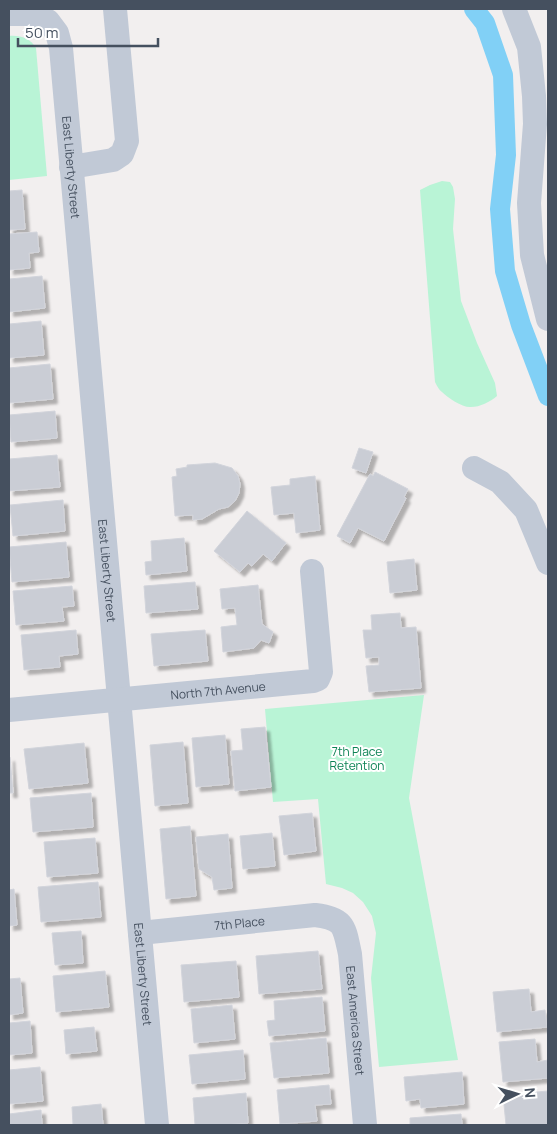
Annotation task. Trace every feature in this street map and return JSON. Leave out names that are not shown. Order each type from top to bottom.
[{"type":"street","points":[[71,167],[113,160],[122,154],[128,141],[115,9]]},
{"type":"street","points":[[514,9],[529,47],[535,124],[529,203],[532,255],[548,319]]},
{"type":"street","name":"East Liberty Street","points":[[9,14],[34,14],[48,21],[57,33],[61,48],[157,1125]]},
{"type":"street","points":[[474,468],[500,482],[526,510],[548,562]]},
{"type":"street","name":"North 7th Avenue","points":[[9,710],[313,681],[318,678],[321,672],[312,571]]},
{"type":"street","name":"7th Place","points":[[140,933],[315,915],[327,916],[337,921]]},
{"type":"street","name":"East America Street","points":[[337,921],[343,927],[350,954],[365,1125]]},
{"type":"green space","points":[[9,36],[24,38],[36,48],[47,176],[9,180]]},
{"type":"green space","points":[[442,181],[450,182],[455,199],[453,229],[461,301],[495,383],[497,396],[485,404],[474,407],[464,406],[452,400],[440,390],[435,382],[420,190]]},
{"type":"green space","name":"7th Place Retention","points":[[424,695],[409,798],[458,1060],[379,1067],[371,978],[376,933],[372,916],[363,902],[353,893],[326,884],[318,799],[273,802],[265,709]]},
{"type":"building","points":[[22,190],[25,229],[9,230],[9,191]]},
{"type":"building","points":[[37,232],[39,252],[29,253],[30,268],[9,270],[9,234]]},
{"type":"building","points":[[42,276],[45,308],[9,312],[9,279]]},
{"type":"building","points":[[41,321],[44,355],[9,358],[9,324]]},
{"type":"building","points":[[50,364],[53,399],[9,403],[9,368]]},
{"type":"building","points":[[55,411],[57,438],[11,442],[9,415]]},
{"type":"building","points":[[359,448],[373,452],[366,473],[352,468]]},
{"type":"building","points":[[57,455],[60,487],[9,491],[9,459]]},
{"type":"building","points":[[215,463],[232,468],[238,476],[240,484],[239,493],[235,501],[228,507],[219,509],[202,519],[193,520],[193,515],[175,516],[172,477],[177,476],[176,469],[187,467],[187,465]]},
{"type":"building","points":[[375,472],[408,489],[404,497],[406,498],[384,541],[358,528],[350,543],[337,536],[370,474],[373,476]]},
{"type":"building","points":[[315,476],[320,530],[296,533],[294,513],[274,515],[271,487],[290,485],[290,479]]},
{"type":"building","points":[[63,500],[65,531],[13,536],[10,505]]},
{"type":"building","points":[[247,511],[286,543],[272,561],[263,554],[252,566],[248,563],[240,572],[214,551]]},
{"type":"building","points":[[184,538],[187,571],[146,575],[145,562],[152,561],[151,541]]},
{"type":"building","points":[[66,542],[69,577],[12,582],[9,547]]},
{"type":"building","points":[[414,559],[417,590],[390,593],[387,562]]},
{"type":"building","points":[[195,582],[198,609],[146,613],[144,586]]},
{"type":"building","points":[[258,585],[262,624],[273,632],[269,643],[261,640],[254,648],[223,652],[221,627],[237,625],[235,608],[222,609],[220,589]]},
{"type":"building","points":[[72,586],[74,606],[62,607],[64,621],[16,625],[13,591]]},
{"type":"building","points":[[400,613],[401,628],[416,627],[421,688],[369,692],[366,666],[379,665],[379,657],[366,658],[363,630],[372,630],[371,615]]},
{"type":"building","points":[[76,630],[78,654],[59,656],[60,667],[24,670],[21,635]]},
{"type":"building","points":[[205,630],[208,661],[154,666],[151,634]]},
{"type":"building","points":[[265,727],[271,787],[235,791],[231,751],[243,750],[241,729]]},
{"type":"building","points":[[225,735],[229,784],[196,787],[192,738]]},
{"type":"building","points":[[183,742],[188,803],[155,806],[150,745]]},
{"type":"building","points":[[84,743],[88,783],[29,789],[24,749]]},
{"type":"building","points":[[10,757],[13,793],[9,793]]},
{"type":"building","points":[[91,793],[93,827],[33,832],[30,798]]},
{"type":"building","points":[[312,813],[316,851],[284,855],[279,816]]},
{"type":"building","points":[[190,826],[196,896],[166,899],[160,829]]},
{"type":"building","points":[[272,833],[275,866],[243,869],[240,836]]},
{"type":"building","points":[[228,834],[232,888],[214,890],[212,877],[199,869],[196,837]]},
{"type":"building","points":[[95,838],[98,873],[47,877],[44,842]]},
{"type":"building","points":[[98,882],[101,917],[41,922],[38,887]]},
{"type":"building","points":[[14,889],[17,925],[9,926],[9,890]]},
{"type":"building","points":[[81,931],[83,963],[55,965],[52,933]]},
{"type":"building","points":[[318,951],[322,989],[259,994],[256,956]]},
{"type":"building","points":[[236,961],[239,997],[184,1002],[181,965]]},
{"type":"building","points":[[105,971],[109,1007],[56,1012],[53,976]]},
{"type":"building","points":[[20,978],[23,1013],[9,1015],[9,979]]},
{"type":"building","points":[[529,989],[531,1012],[545,1010],[547,1027],[497,1032],[493,992]]},
{"type":"building","points":[[322,997],[325,1031],[269,1036],[267,1021],[275,1020],[274,1001]]},
{"type":"building","points":[[232,1005],[235,1039],[194,1043],[191,1009]]},
{"type":"building","points":[[30,1021],[32,1053],[9,1055],[9,1023]]},
{"type":"building","points":[[94,1027],[97,1051],[66,1054],[64,1030]]},
{"type":"building","points":[[326,1038],[329,1073],[274,1078],[270,1043]]},
{"type":"building","points":[[535,1039],[537,1062],[548,1060],[548,1078],[503,1082],[499,1042]]},
{"type":"building","points":[[243,1050],[245,1079],[192,1084],[189,1055]]},
{"type":"building","points":[[40,1067],[43,1101],[9,1104],[9,1070]]},
{"type":"building","points":[[462,1072],[464,1104],[421,1108],[420,1099],[406,1101],[404,1077]]},
{"type":"building","points":[[329,1085],[331,1104],[315,1105],[317,1121],[280,1124],[277,1090]]},
{"type":"building","points":[[548,1091],[548,1125],[506,1125],[503,1095]]},
{"type":"building","points":[[246,1093],[248,1123],[195,1125],[193,1098]]},
{"type":"building","points":[[101,1104],[103,1125],[73,1125],[72,1107]]},
{"type":"building","points":[[41,1110],[42,1125],[9,1125],[9,1114]]},
{"type":"building","points":[[461,1114],[462,1125],[410,1125],[410,1118]]},
{"type":"waterway","points":[[474,9],[485,23],[503,75],[506,155],[500,209],[505,271],[521,325],[548,396]]}]
